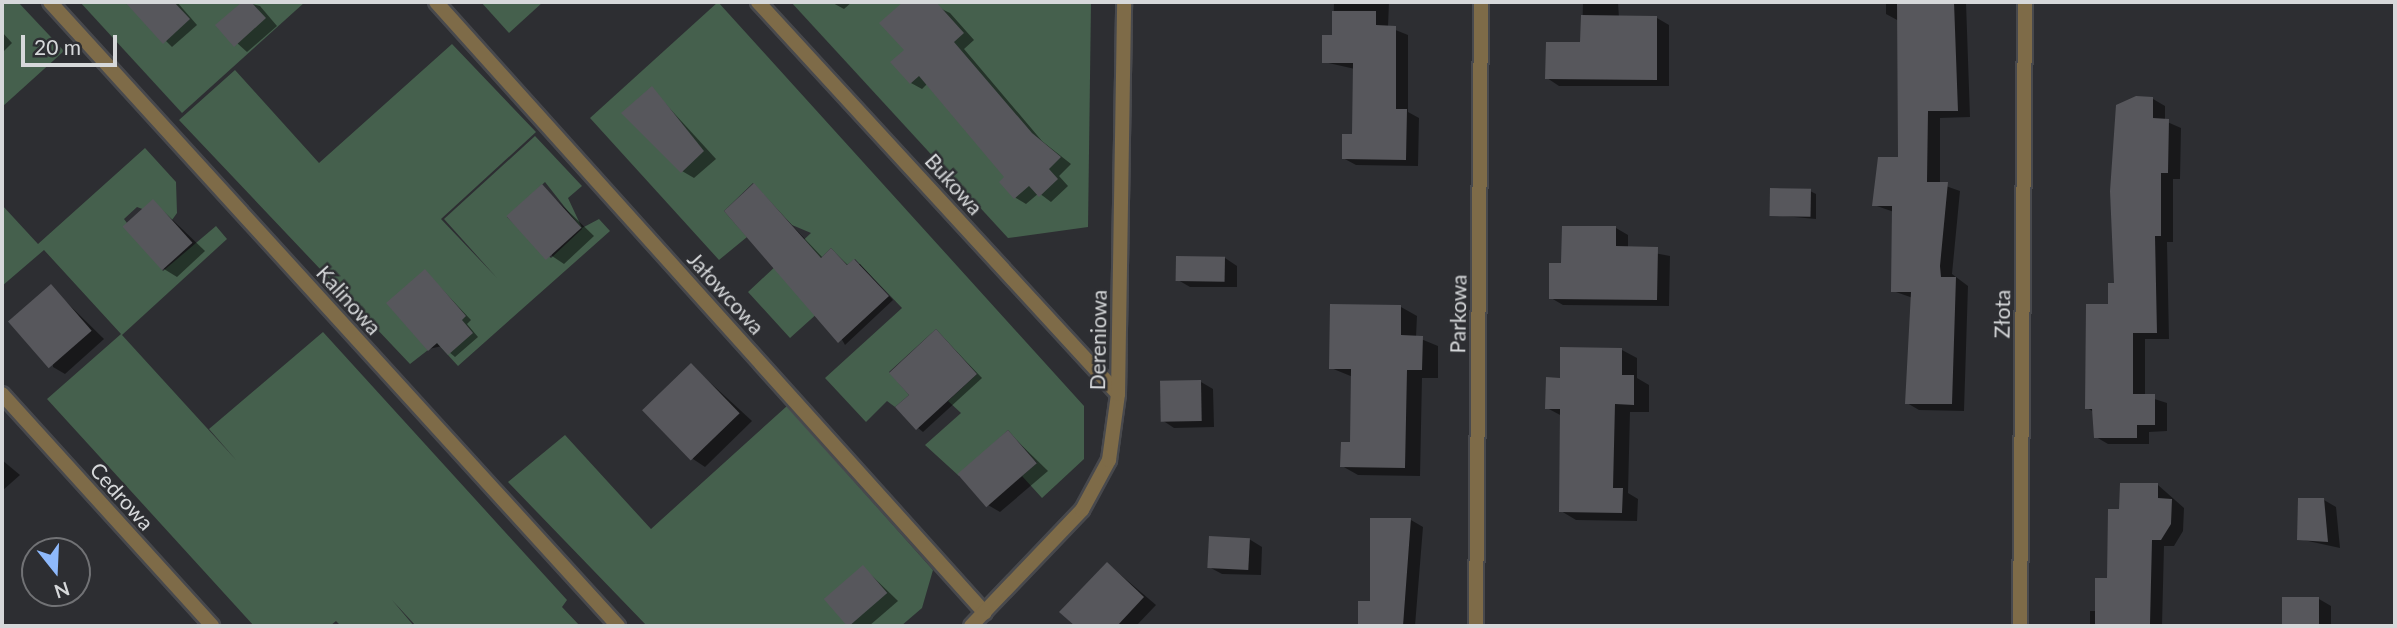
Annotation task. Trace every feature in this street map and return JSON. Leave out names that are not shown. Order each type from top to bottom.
[{"type":"street","name":"Kalinowa","points":[[50,2],[618,626]]},
{"type":"street","name":"Jałowcowa","points":[[436,2],[985,613]]},
{"type":"street","name":"Bukowa","points":[[758,2],[1118,394]]},
{"type":"street","name":"Dereniowa","points":[[971,626],[1082,510],[1100,481],[1116,428],[1124,2]]},
{"type":"street","name":"Parkowa","points":[[1476,626],[1481,2]]},
{"type":"street","name":"Złota","points":[[2020,626],[2025,2]]},
{"type":"street","name":"Cedrowa","points":[[2,394],[212,626]]},
{"type":"green space","points":[[2,2],[18,2],[64,51],[2,107]]},
{"type":"green space","points":[[80,2],[305,2],[182,113]]},
{"type":"green space","points":[[481,2],[543,2],[509,33]]},
{"type":"green space","points":[[718,2],[1084,406],[1084,459],[1042,498],[1022,476],[1037,463],[1008,430],[959,476],[925,445],[961,413],[948,401],[977,374],[936,329],[889,372],[909,395],[895,407],[887,401],[866,422],[825,378],[902,308],[855,259],[847,265],[831,248],[820,259],[820,311],[790,338],[748,292],[811,233],[792,225],[753,183],[724,211],[747,237],[719,260],[590,118]]},
{"type":"green space","points":[[791,2],[1091,2],[1088,227],[1008,238]]},
{"type":"green space","points":[[452,44],[536,132],[441,219],[497,278],[444,219],[535,136],[582,186],[568,198],[582,228],[599,219],[610,231],[458,366],[437,343],[410,364],[179,120],[235,70],[319,163]],"holes":[[[545,182],[582,229],[551,258],[507,217]]]},
{"type":"green space","points":[[145,148],[176,182],[177,213],[172,220],[137,207],[124,219],[163,271],[216,226],[227,239],[122,335],[237,461],[209,429],[323,332],[567,600],[562,607],[580,626],[416,626],[392,600],[414,626],[341,626],[336,621],[330,626],[254,626],[47,399],[121,334],[44,250],[2,286],[2,205],[38,244]]},
{"type":"green space","points":[[787,406],[933,570],[922,608],[901,626],[647,626],[508,482],[565,435],[651,529]]},
{"type":"building","points":[[125,2],[174,2],[190,19],[163,44]]},
{"type":"building","points":[[242,2],[251,2],[266,18],[234,47],[215,25]]},
{"type":"building","points":[[903,2],[936,2],[964,33],[954,42],[1032,133],[1061,157],[1049,169],[1058,179],[1039,197],[1029,186],[1014,199],[999,182],[1004,177],[919,76],[910,84],[890,62],[904,50],[879,23]]},
{"type":"building","points":[[1897,2],[1954,2],[1958,111],[1928,111],[1927,182],[1948,182],[1940,266],[1941,277],[1956,277],[1952,404],[1905,404],[1911,292],[1891,292],[1892,206],[1872,206],[1878,157],[1898,157]]},
{"type":"building","points":[[1332,11],[1376,11],[1376,25],[1396,26],[1396,109],[1407,109],[1406,160],[1342,159],[1342,134],[1352,134],[1353,63],[1322,63],[1322,35],[1332,35]]},
{"type":"building","points":[[1581,15],[1657,16],[1657,80],[1545,79],[1546,42],[1580,42]]},
{"type":"building","points":[[652,86],[704,151],[681,173],[621,113]]},
{"type":"building","points":[[2136,96],[2153,97],[2153,118],[2169,119],[2168,173],[2161,173],[2161,236],[2155,236],[2157,333],[2133,333],[2133,394],[2155,394],[2155,425],[2137,425],[2137,438],[2094,438],[2092,409],[2085,409],[2086,304],[2108,304],[2108,283],[2114,283],[2110,191],[2116,105]]},
{"type":"building","points":[[754,183],[821,258],[831,248],[847,265],[854,259],[889,296],[838,343],[724,211]]},
{"type":"building","points":[[542,184],[581,228],[546,260],[506,216]]},
{"type":"building","points":[[1770,188],[1811,189],[1811,217],[1770,216]]},
{"type":"building","points":[[153,199],[192,243],[162,270],[123,226]]},
{"type":"building","points":[[1562,226],[1616,226],[1616,246],[1658,247],[1657,300],[1549,299],[1549,263],[1561,263]]},
{"type":"building","points":[[1176,256],[1225,257],[1225,282],[1176,281]]},
{"type":"building","points":[[425,269],[466,316],[462,320],[473,333],[448,355],[437,343],[428,351],[386,303]]},
{"type":"building","points":[[51,284],[92,331],[49,368],[8,321]]},
{"type":"building","points":[[1330,304],[1401,305],[1401,335],[1423,336],[1422,370],[1407,370],[1405,468],[1340,467],[1341,442],[1350,442],[1351,369],[1329,369]]},
{"type":"building","points":[[936,329],[977,374],[916,430],[895,407],[909,395],[889,373]]},
{"type":"building","points":[[1560,347],[1622,348],[1622,375],[1634,375],[1634,405],[1615,404],[1613,488],[1623,488],[1622,513],[1559,512],[1560,409],[1545,409],[1546,377],[1560,378]]},
{"type":"building","points":[[691,363],[740,413],[691,461],[642,410]]},
{"type":"building","points":[[1201,380],[1202,421],[1161,422],[1160,381]]},
{"type":"building","points":[[1008,430],[1037,463],[986,507],[957,474]]},
{"type":"building","points":[[2120,483],[2158,483],[2158,498],[2172,499],[2171,524],[2161,540],[2152,540],[2150,624],[2095,626],[2095,578],[2107,578],[2108,509],[2119,509]]},
{"type":"building","points":[[2298,498],[2324,498],[2328,542],[2297,540]]},
{"type":"building","points":[[1370,518],[1411,518],[1403,626],[1358,626],[1358,601],[1370,601]]},
{"type":"building","points":[[1209,536],[1250,538],[1248,570],[1207,568]]},
{"type":"building","points":[[1107,562],[1144,597],[1117,626],[1075,626],[1059,612]]},
{"type":"building","points":[[863,565],[887,593],[849,626],[824,599]]},
{"type":"building","points":[[2282,597],[2319,597],[2319,626],[2282,626]]}]
